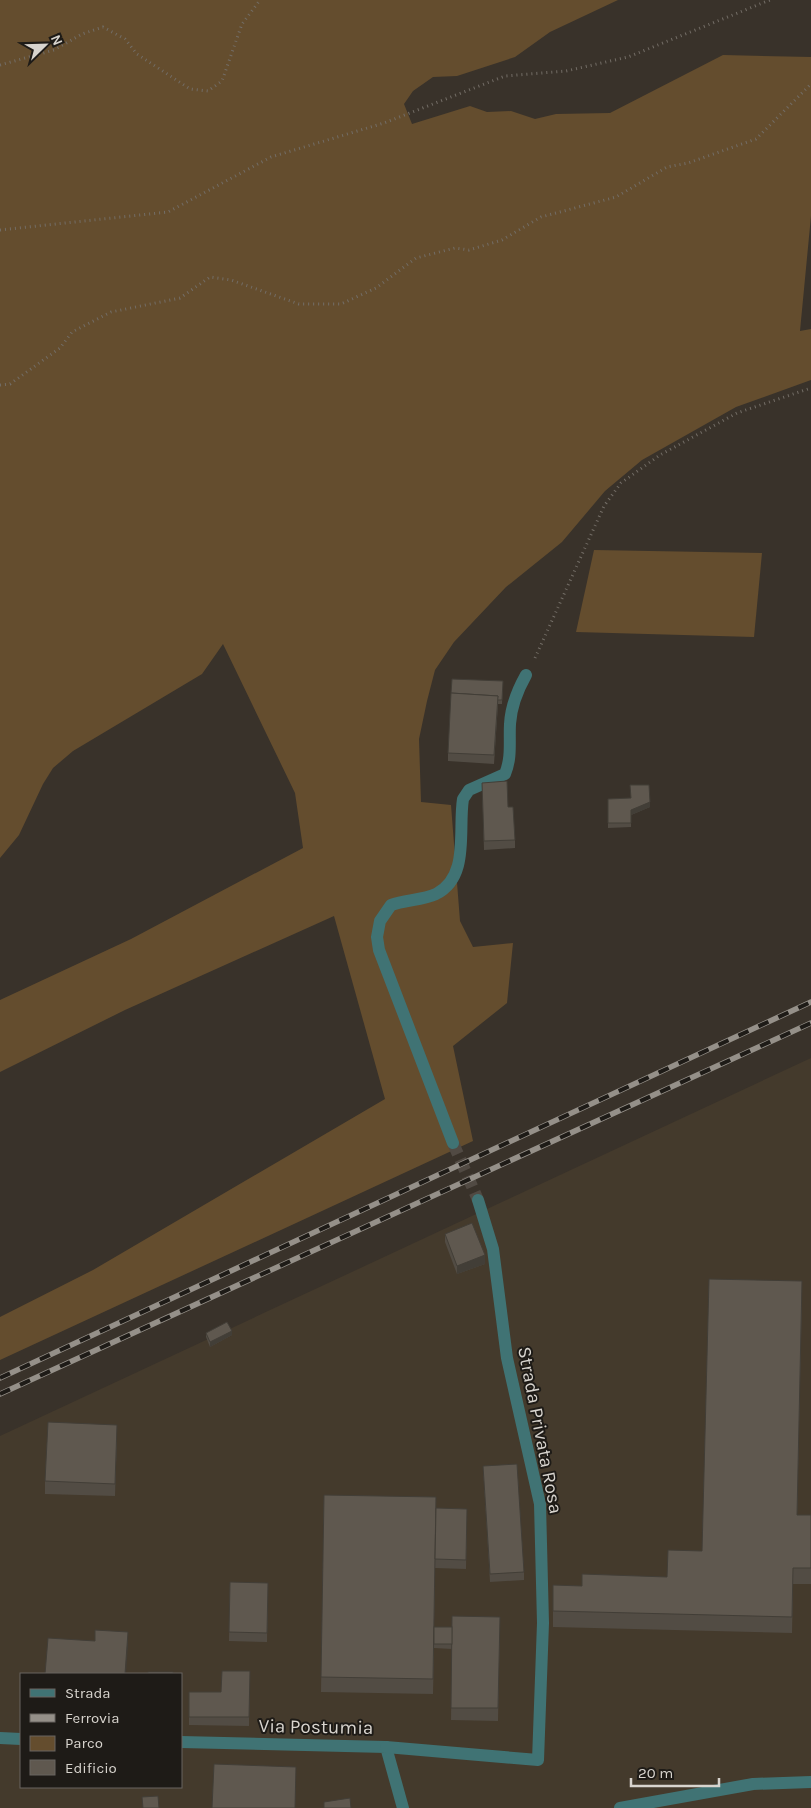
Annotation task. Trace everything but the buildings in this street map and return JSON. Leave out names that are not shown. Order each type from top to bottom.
[{"type":"street","points":[[453,1143],[416,1044],[385,970],[378,937],[380,921],[391,904],[436,894],[452,882],[458,867],[463,799],[469,790],[505,774],[511,759],[513,706],[517,692],[526,675]]},
{"type":"street","name":"Strada Privata Rosa","points":[[386,1747],[538,1760],[543,1623],[540,1504],[506,1358],[493,1249],[478,1200]]},
{"type":"street","points":[[0,1738],[20,1739]]},
{"type":"street","name":"Via Postumia","points":[[182,1742],[386,1747],[403,1808]]},
{"type":"street","points":[[620,1808],[753,1784],[811,1782]]},
{"type":"path","points":[[0,65],[54,50],[82,34],[102,27],[125,39],[137,54],[190,89],[208,91],[222,81],[242,24],[260,0]]},
{"type":"path","points":[[0,230],[168,212],[270,157],[384,122],[505,76],[566,72],[628,57],[770,0]]},
{"type":"path","points":[[0,385],[10,384],[60,348],[72,332],[112,312],[180,298],[210,277],[232,280],[299,304],[341,304],[359,298],[388,280],[416,258],[455,248],[469,250],[502,240],[541,217],[616,197],[667,167],[688,162],[756,139],[811,84]]},
{"type":"path","points":[[526,675],[604,506],[621,483],[660,456],[737,413],[770,400],[811,388]]},
{"type":"shaded area","points":[[811,1058],[811,1808],[0,1808],[0,1436]]},
{"type":"green space","points":[[0,0],[618,0],[550,32],[515,57],[457,76],[433,77],[413,91],[404,104],[412,124],[470,106],[487,112],[511,111],[535,119],[556,114],[610,113],[723,55],[811,57],[811,216],[800,331],[811,329],[811,380],[736,407],[642,460],[605,491],[562,542],[506,587],[454,642],[435,670],[419,739],[421,802],[451,805],[460,921],[473,947],[513,943],[507,1003],[453,1046],[473,1141],[0,1360],[0,1317],[93,1270],[385,1099],[334,916],[125,1010],[0,1072],[0,1000],[131,939],[303,848],[295,793],[223,644],[202,674],[73,751],[53,768],[43,784],[19,835],[0,858]]},
{"type":"green space","points":[[594,550],[762,553],[754,637],[576,632]]},
{"type":"tunnel","points":[[453,1143],[478,1200]]},
{"type":"railway","points":[[0,1378],[811,1002]]},
{"type":"railway","points":[[0,1394],[811,1023]]}]
